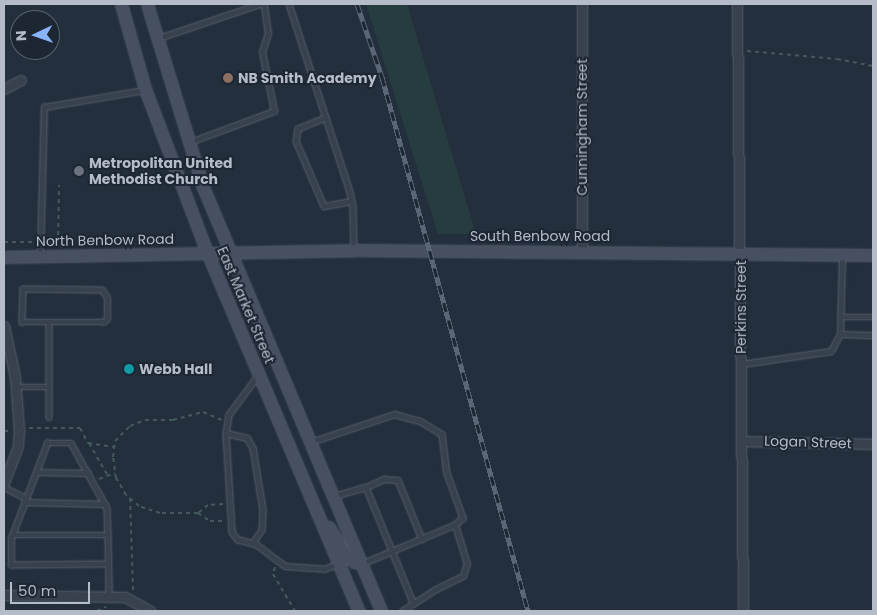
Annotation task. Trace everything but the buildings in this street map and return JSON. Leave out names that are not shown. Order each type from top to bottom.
[{"type":"main road","name":"East Market Street","points":[[121,4],[145,90],[208,252],[359,611]]},
{"type":"main road","name":"East Market Street","points":[[147,4],[188,142],[230,252],[381,611]]},
{"type":"main road","name":"South Benbow Road","points":[[208,252],[354,250],[582,251],[873,255]]},
{"type":"main road","name":"North Benbow Road","points":[[4,258],[208,252]]},
{"type":"main road","points":[[307,489],[347,558],[354,562],[361,562]]},
{"type":"street","name":"Cunningham Street","points":[[582,4],[582,251]]},
{"type":"street","name":"Perkins Street","points":[[738,4],[743,611]]},
{"type":"street","points":[[4,89],[21,80]]},
{"type":"street","points":[[4,326],[16,387],[19,430],[4,485]]},
{"type":"street","name":"Logan Street","points":[[743,441],[873,444]]},
{"type":"street","points":[[4,595],[125,597],[150,611]]},
{"type":"lane","points":[[156,39],[262,4],[268,34],[262,52],[274,111],[188,142]]},
{"type":"lane","points":[[289,4],[352,201],[354,250]]},
{"type":"lane","points":[[40,257],[44,107],[145,90]]},
{"type":"lane","points":[[325,118],[298,129],[296,142],[324,206],[352,201]]},
{"type":"lane","points":[[742,364],[823,354],[830,351],[840,334],[842,255]]},
{"type":"lane","points":[[22,289],[102,290],[107,298],[107,319],[103,322],[48,322],[22,322],[22,289]]},
{"type":"lane","points":[[840,317],[873,318]]},
{"type":"lane","points":[[48,322],[49,417]]},
{"type":"lane","points":[[840,334],[873,335]]},
{"type":"lane","points":[[259,375],[240,397],[228,423],[226,433],[230,504],[237,539],[253,543],[285,566],[324,569],[339,564]]},
{"type":"lane","points":[[16,387],[49,387]]},
{"type":"lane","points":[[311,442],[394,414],[420,420],[442,434],[447,472],[463,518],[456,525],[361,562]]},
{"type":"lane","points":[[226,433],[247,438],[256,462],[263,510],[262,530],[253,543]]},
{"type":"lane","points":[[108,564],[10,565],[12,534],[47,443],[71,442],[105,504],[108,535],[109,597]]},
{"type":"lane","points":[[36,472],[88,473]]},
{"type":"lane","points":[[334,496],[366,487],[384,479],[398,480],[422,539]]},
{"type":"lane","points":[[4,485],[25,500],[105,504]]},
{"type":"lane","points":[[366,487],[413,602]]},
{"type":"lane","points":[[402,611],[413,602],[463,576],[468,564],[456,525]]},
{"type":"lane","points":[[12,534],[108,535]]},
{"type":"path","points":[[738,52],[837,59],[873,66]]},
{"type":"path","points":[[228,423],[203,412],[173,420],[145,420],[130,426],[115,441],[115,473],[130,498],[140,506],[160,512],[198,513],[210,521],[232,521]]},
{"type":"path","points":[[4,431],[80,428],[108,476]]},
{"type":"path","points":[[89,443],[114,447]]},
{"type":"path","points":[[93,482],[115,473]]},
{"type":"path","points":[[130,498],[133,602]]},
{"type":"path","points":[[198,513],[208,505],[230,504]]},
{"type":"path","points":[[278,560],[273,574],[295,611]]},
{"type":"green space","points":[[366,4],[407,4],[476,234],[438,234]]},
{"type":"railway","points":[[357,4],[382,77],[528,611]]},
{"type":"place","name":"NB Smith Academy","points":[[228,78]]},
{"type":"place","name":"Metropolitan United Methodist Church","points":[[79,171]]},
{"type":"place","name":"Webb Hall","points":[[129,369]]}]
